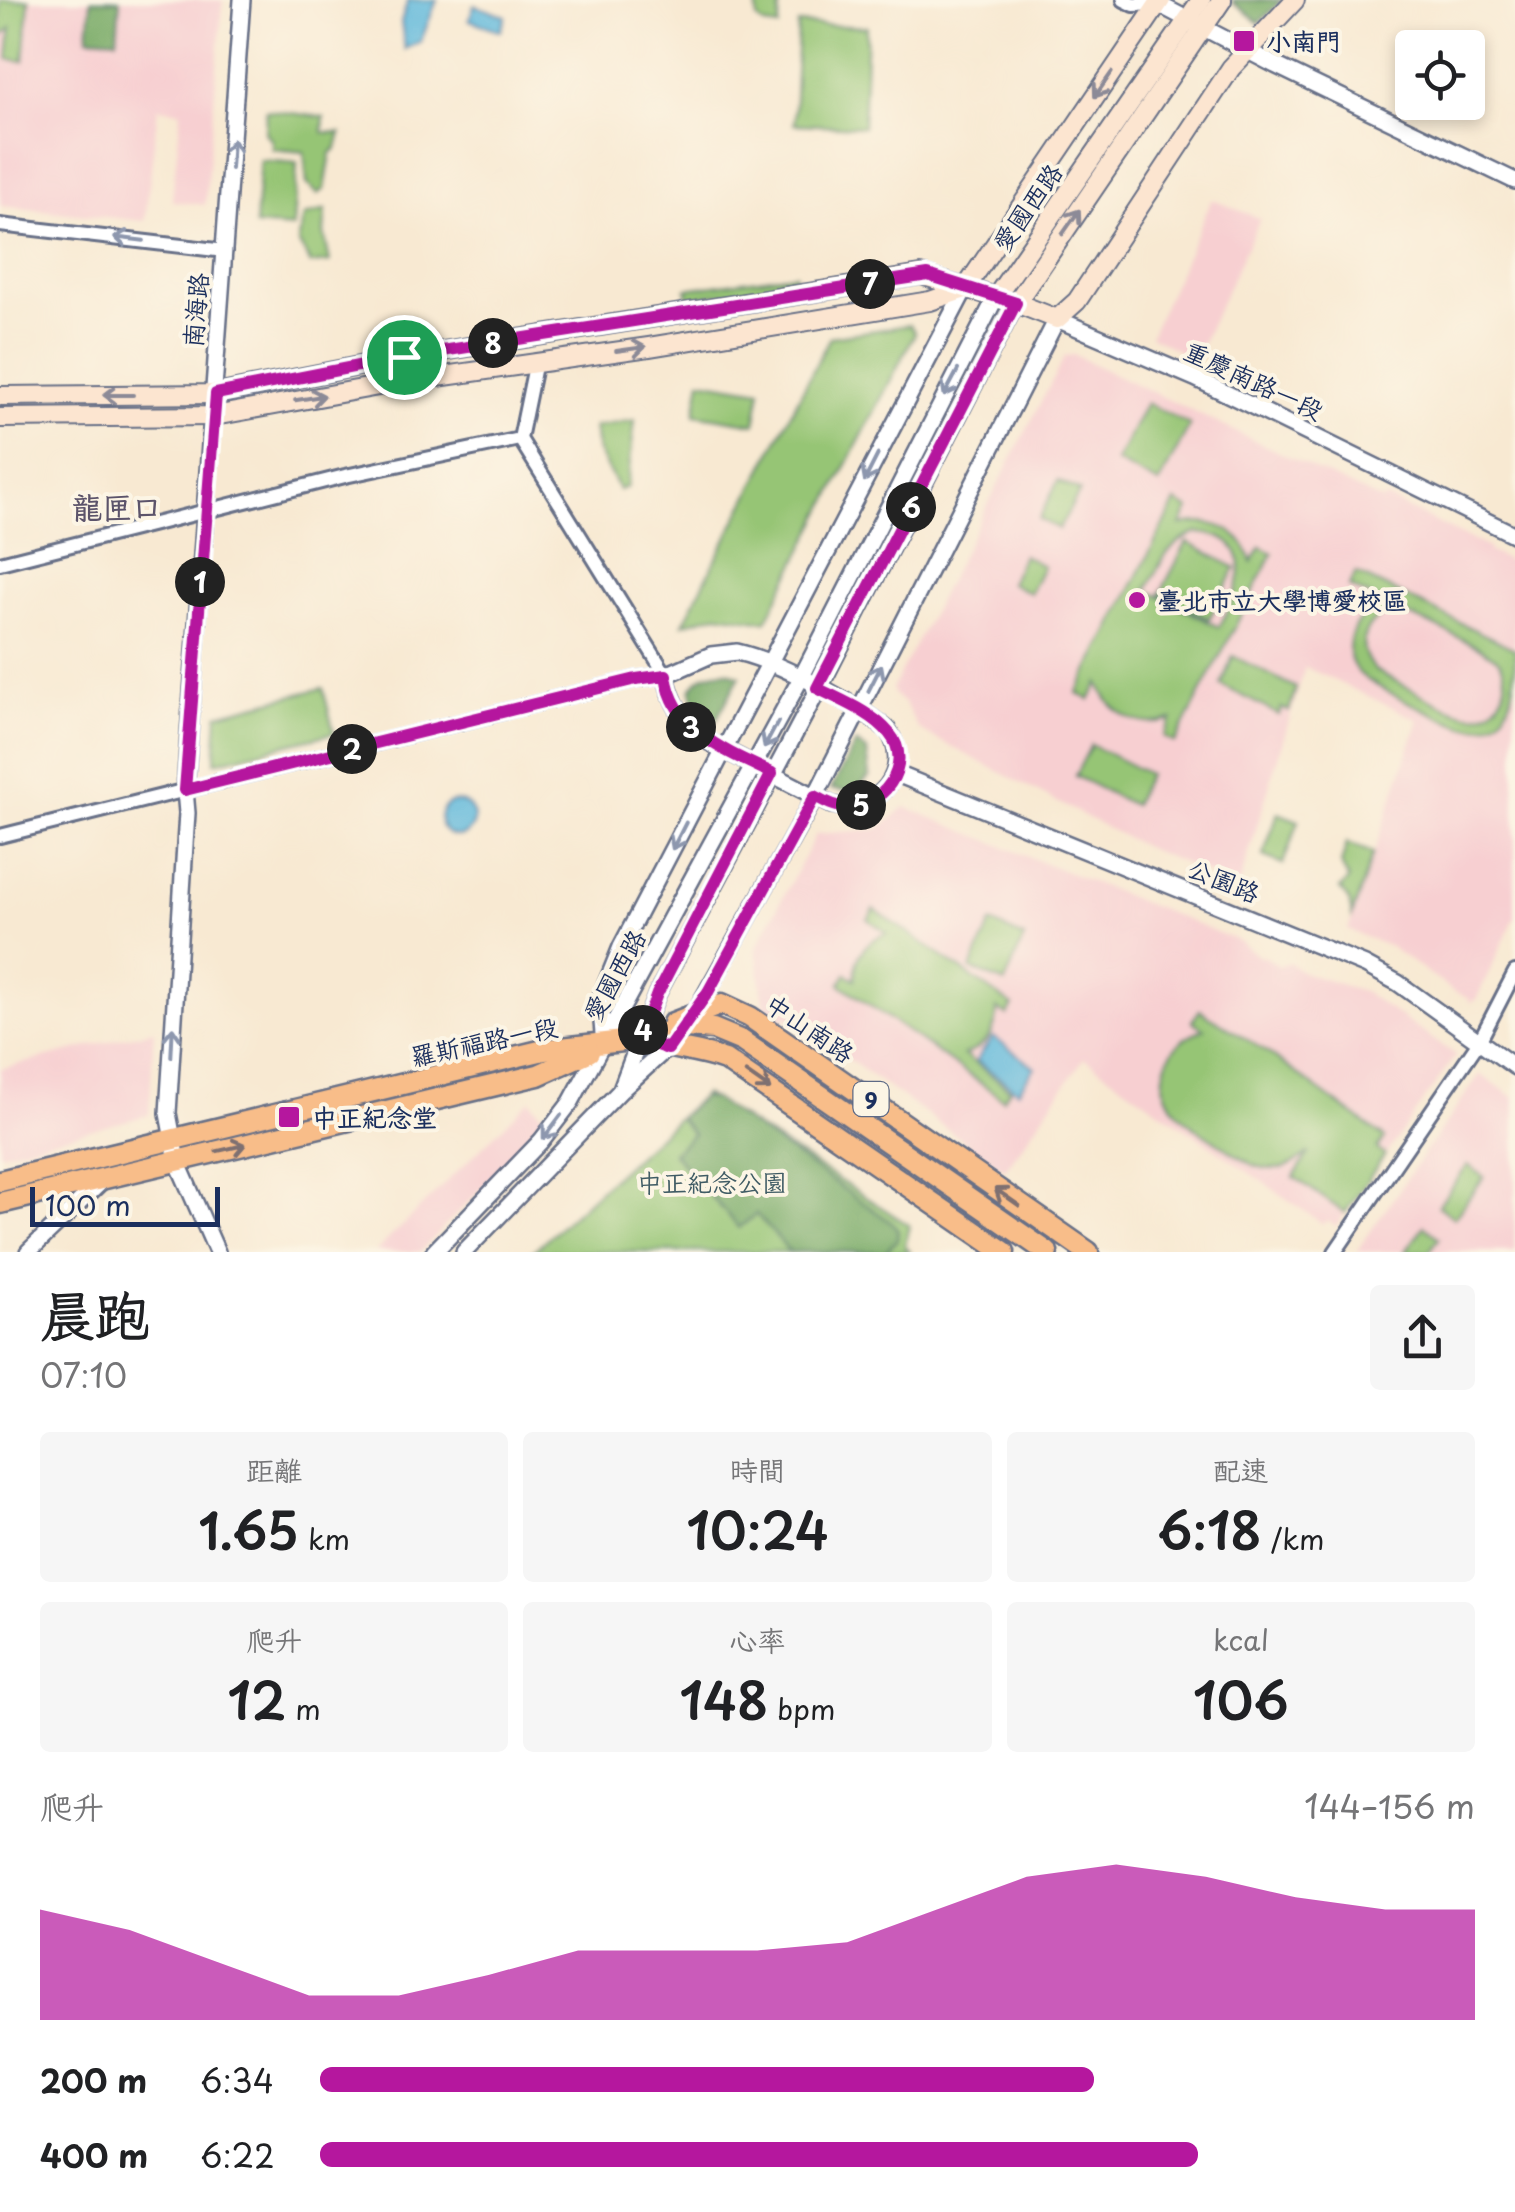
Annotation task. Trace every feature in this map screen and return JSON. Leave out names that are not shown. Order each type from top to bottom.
[{"type":"main road","name":"愛國西路","points":[[1016,303],[1195,23],[1200,0]]},
{"type":"main road","name":"愛國西路","points":[[996,296],[1195,23],[1222,0]]},
{"type":"main road","points":[[1057,319],[1078,301],[1231,68],[1294,0]]},
{"type":"main road","name":"愛國西路","points":[[965,288],[1158,1]]},
{"type":"main road","name":"重慶南路一段","points":[[0,396],[216,394],[404,357],[921,276],[996,296],[1057,319]]},
{"type":"main road","points":[[0,418],[214,416],[930,301],[965,288]]},
{"type":"main road","name":"中山南路","points":[[604,1044],[640,1039],[722,1004],[750,1017],[1088,1252]]},
{"type":"main road","name":"中山南路","points":[[691,1020],[742,1041],[1046,1252]]},
{"type":"main road","name":"中山南路","points":[[640,1039],[668,1049],[705,1052],[742,1070],[1004,1252]]},
{"type":"main road","name":"羅斯福路一段","points":[[0,1181],[544,1050],[604,1044]]},
{"type":"main road","name":"羅斯福路一段","points":[[0,1203],[538,1075],[604,1044]]},
{"type":"street","name":"南海路","points":[[217,1252],[178,1161],[168,1113],[187,813],[185,790],[242,0]]},
{"type":"street","points":[[1124,0],[1134,4],[1158,1],[1248,50],[1515,181]]},
{"type":"street","points":[[0,226],[225,252]]},
{"type":"street","name":"愛國西路","points":[[604,1044],[600,999],[622,947],[965,288]]},
{"type":"street","name":"愛國西路","points":[[604,1044],[755,766],[996,296]]},
{"type":"street","name":"愛國西路","points":[[620,1091],[657,994],[1016,303]]},
{"type":"street","points":[[464,1252],[620,1091],[668,1049],[691,1020],[815,796],[1057,319]]},
{"type":"street","name":"重慶南路一段","points":[[1057,319],[1195,378],[1515,534]]},
{"type":"street","points":[[0,836],[617,683],[666,675],[721,653],[754,656],[801,678],[888,730],[899,764],[890,786],[862,805],[845,808],[702,738],[684,719],[666,675],[520,439],[536,362]]},
{"type":"street","points":[[0,563],[345,476],[520,439]]},
{"type":"street","name":"公園路","points":[[896,774],[1366,965],[1398,983],[1515,1066]]},
{"type":"street","points":[[1335,1252],[1480,1040],[1515,972]]},
{"type":"street","points":[[434,1252],[541,1141],[571,1102],[604,1044]]},
{"type":"street","points":[[28,1252],[105,1178]]},
{"type":"shaded area","points":[[0,0],[223,0],[205,205],[172,201],[181,111],[158,108],[145,221],[0,206]]},
{"type":"shaded area","points":[[1212,199],[1260,219],[1194,359],[1150,336]]},
{"type":"shaded area","name":"臺北市立大學博愛校區","points":[[1074,355],[1382,501],[1386,498],[1515,564],[1515,917],[1476,1000],[1470,1003],[1469,998],[1454,992],[1390,947],[1348,930],[1419,720],[1305,667],[1239,886],[1144,847],[919,730],[905,704],[894,695],[892,689],[1065,356]]},
{"type":"shaded area","points":[[905,807],[1241,942],[1278,966],[1289,962],[1302,972],[1364,992],[1456,1055],[1336,1226],[1327,1220],[1323,1224],[1084,1058],[1005,1170],[787,1016],[782,1022],[765,1010],[756,949],[816,834],[879,829]]},
{"type":"shaded area","points":[[154,1030],[149,1115],[0,1153],[0,1069]]},
{"type":"shaded area","points":[[1480,1074],[1515,1098],[1515,1252],[1356,1252]]},
{"type":"shaded area","points":[[530,1100],[548,1120],[420,1252],[375,1252]]},
{"type":"green space","points":[[0,0],[29,0],[24,61],[8,59],[11,28],[0,38]]},
{"type":"green space","points":[[91,0],[120,0],[117,39],[88,37]]},
{"type":"green space","points":[[757,0],[780,0],[779,27],[764,25],[757,19]]},
{"type":"green space","points":[[1234,0],[1282,0],[1259,23]]},
{"type":"green space","points":[[798,24],[867,27],[863,127],[794,124]]},
{"type":"green space","points":[[266,110],[324,117],[323,132],[341,133],[337,148],[331,153],[325,189],[318,194],[307,184],[304,152],[272,149],[272,140],[265,133]]},
{"type":"green space","points":[[260,160],[297,163],[293,228],[255,225]]},
{"type":"green space","points":[[326,210],[324,233],[330,262],[311,264],[298,242],[304,216]]},
{"type":"green space","points":[[795,274],[796,283],[689,298],[686,289]]},
{"type":"green space","points":[[910,325],[915,333],[766,621],[717,614],[683,624],[830,337]]},
{"type":"green space","points":[[701,380],[761,390],[755,424],[695,414]]},
{"type":"green space","points":[[1146,403],[1190,425],[1159,484],[1116,462]]},
{"type":"green space","points":[[635,420],[627,487],[619,490],[597,450],[594,427]]},
{"type":"green space","points":[[1058,481],[1080,491],[1059,529],[1039,519]]},
{"type":"green space","points":[[1176,502],[1189,509],[1181,525],[1205,523],[1225,528],[1241,541],[1252,562],[1261,547],[1273,553],[1175,743],[1164,737],[1172,720],[1148,723],[1128,717],[1111,704],[1099,683],[1090,700],[1077,693]],"holes":[[[1198,533],[1218,537],[1231,545],[1240,569],[1233,599],[1219,627],[1147,590],[1166,555],[1179,542]]]},
{"type":"green space","points":[[1187,542],[1236,568],[1209,619],[1160,594]]},
{"type":"green space","points":[[1023,555],[1043,566],[1030,593],[1010,583]]},
{"type":"green space","points":[[1356,573],[1515,649],[1512,693],[1502,715],[1493,723],[1463,726],[1365,678],[1351,659],[1351,637],[1362,617],[1379,601],[1349,587]],"holes":[[[1394,611],[1466,641],[1499,661],[1505,680],[1495,705],[1488,711],[1469,714],[1435,702],[1376,671],[1365,653],[1365,635],[1375,620]]]},
{"type":"green space","points":[[1233,656],[1296,688],[1289,711],[1281,708],[1279,715],[1221,685]]},
{"type":"green space","points":[[727,671],[740,676],[714,724],[695,704],[691,690],[706,675]]},
{"type":"green space","points":[[323,688],[334,733],[215,762],[218,714]]},
{"type":"green space","points":[[856,743],[867,751],[870,776],[855,792],[831,789]]},
{"type":"green space","points":[[1091,745],[1148,774],[1133,805],[1075,776]]},
{"type":"green space","points":[[1278,813],[1299,821],[1283,864],[1263,856]]},
{"type":"green space","points":[[1347,843],[1373,853],[1352,916],[1349,901],[1340,889],[1348,880],[1341,864]]},
{"type":"green space","points":[[874,909],[1013,1006],[1007,1015],[997,1009],[989,1038],[964,1055],[1010,1089],[1003,1099],[840,984],[846,974],[855,979],[862,950],[887,933],[868,919]]},
{"type":"green space","points":[[991,923],[1024,938],[1005,983],[971,969]]},
{"type":"green space","points":[[1200,1010],[1264,1050],[1385,1138],[1377,1149],[1385,1155],[1345,1213],[1294,1177],[1309,1153],[1279,1169],[1254,1165],[1187,1121],[1169,1100],[1164,1074],[1169,1058],[1183,1040],[1204,1029],[1192,1021]]},
{"type":"green space","name":"中正紀念公園","points":[[704,1094],[909,1225],[905,1246],[910,1252],[532,1252]]},
{"type":"green space","points":[[702,1097],[714,1099],[894,1224],[897,1240],[885,1252],[790,1252],[756,1214],[739,1228],[673,1153],[693,1134],[679,1118]]},
{"type":"green space","points":[[1468,1165],[1484,1177],[1454,1218],[1438,1206]]},
{"type":"green space","points":[[1424,1226],[1439,1238],[1429,1252],[1405,1252]]},
{"type":"water","points":[[408,0],[437,0],[421,41],[405,49],[401,22]]},
{"type":"water","points":[[474,5],[506,16],[501,31],[469,20]]},
{"type":"water","points":[[457,802],[469,807],[474,819],[469,831],[457,836],[445,831],[440,819],[445,807]]},
{"type":"water","points":[[993,1037],[1035,1067],[1018,1091],[976,1061]]},
{"type":"place","name":"小南門","points":[[1244,41]]},
{"type":"place","name":"臺北市立大學博愛校區","points":[[1137,600]]},
{"type":"place","name":"中正紀念堂","points":[[289,1117]]},
{"type":"district","name":"龍匣口","points":[[117,506]]},
{"type":"route","points":[[928,275],[1016,303],[817,688],[888,730],[898,753],[896,774],[890,786],[862,805],[845,808],[815,796],[708,992],[668,1049],[640,1039],[657,994],[772,773],[692,730],[666,675],[636,679],[185,790],[216,394],[404,357],[928,275]]}]
